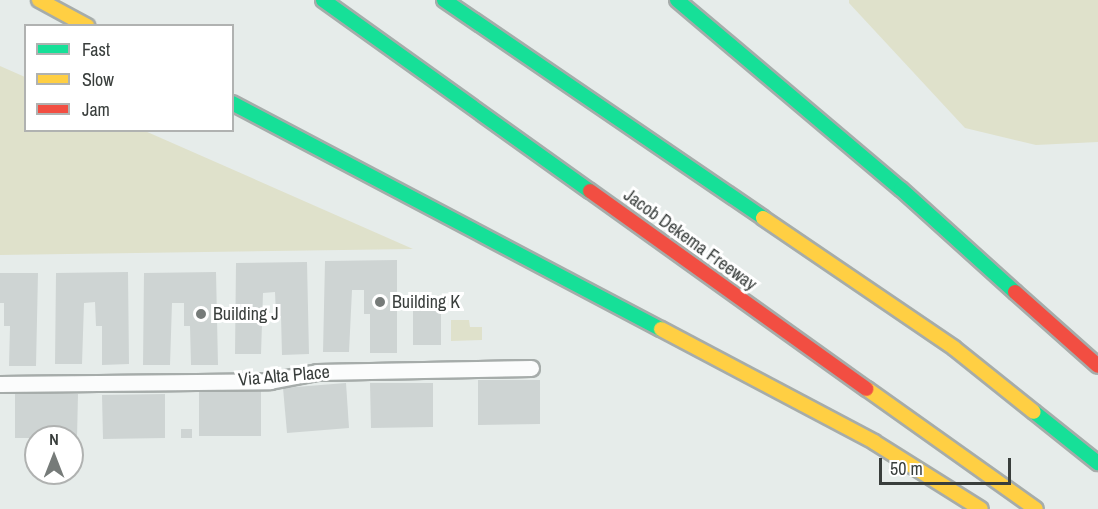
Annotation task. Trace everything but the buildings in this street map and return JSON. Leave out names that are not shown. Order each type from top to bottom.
[{"type":"highway","points":[[39,0],[83,24]]},
{"type":"highway","name":"Jacob Dekema Freeway","points":[[323,0],[1036,509]]},
{"type":"highway","points":[[444,0],[954,348],[1098,463]]},
{"type":"highway","points":[[677,0],[901,189],[1098,366]]},
{"type":"highway","points":[[234,104],[874,442],[981,509]]},
{"type":"street","name":"Via Alta Place","points":[[0,384],[270,381],[317,372],[531,368]]},
{"type":"green space","points":[[849,0],[1098,0],[1098,142],[1036,145],[965,128],[849,3]]},
{"type":"green space","points":[[0,66],[24,77],[24,132],[147,132],[413,249],[0,255]]},
{"type":"green space","points":[[451,320],[469,320],[470,327],[482,327],[482,340],[451,341]]},
{"type":"traffic: fast","points":[[323,0],[590,191]]},
{"type":"traffic: fast","points":[[444,0],[763,218]]},
{"type":"traffic: fast","points":[[677,0],[901,189],[1015,292]]},
{"type":"traffic: fast","points":[[234,104],[661,329]]},
{"type":"traffic: fast","points":[[1034,412],[1098,463]]},
{"type":"traffic: slow","points":[[39,0],[83,24]]},
{"type":"traffic: slow","points":[[763,218],[954,348],[1034,412]]},
{"type":"traffic: slow","points":[[661,329],[874,442],[981,509]]},
{"type":"traffic: slow","points":[[867,389],[1036,509]]},
{"type":"traffic: jam","points":[[590,191],[867,389]]},
{"type":"traffic: jam","points":[[1015,292],[1098,366]]},
{"type":"place","name":"Building K","points":[[380,302]]},
{"type":"place","name":"Building J","points":[[201,314]]}]
